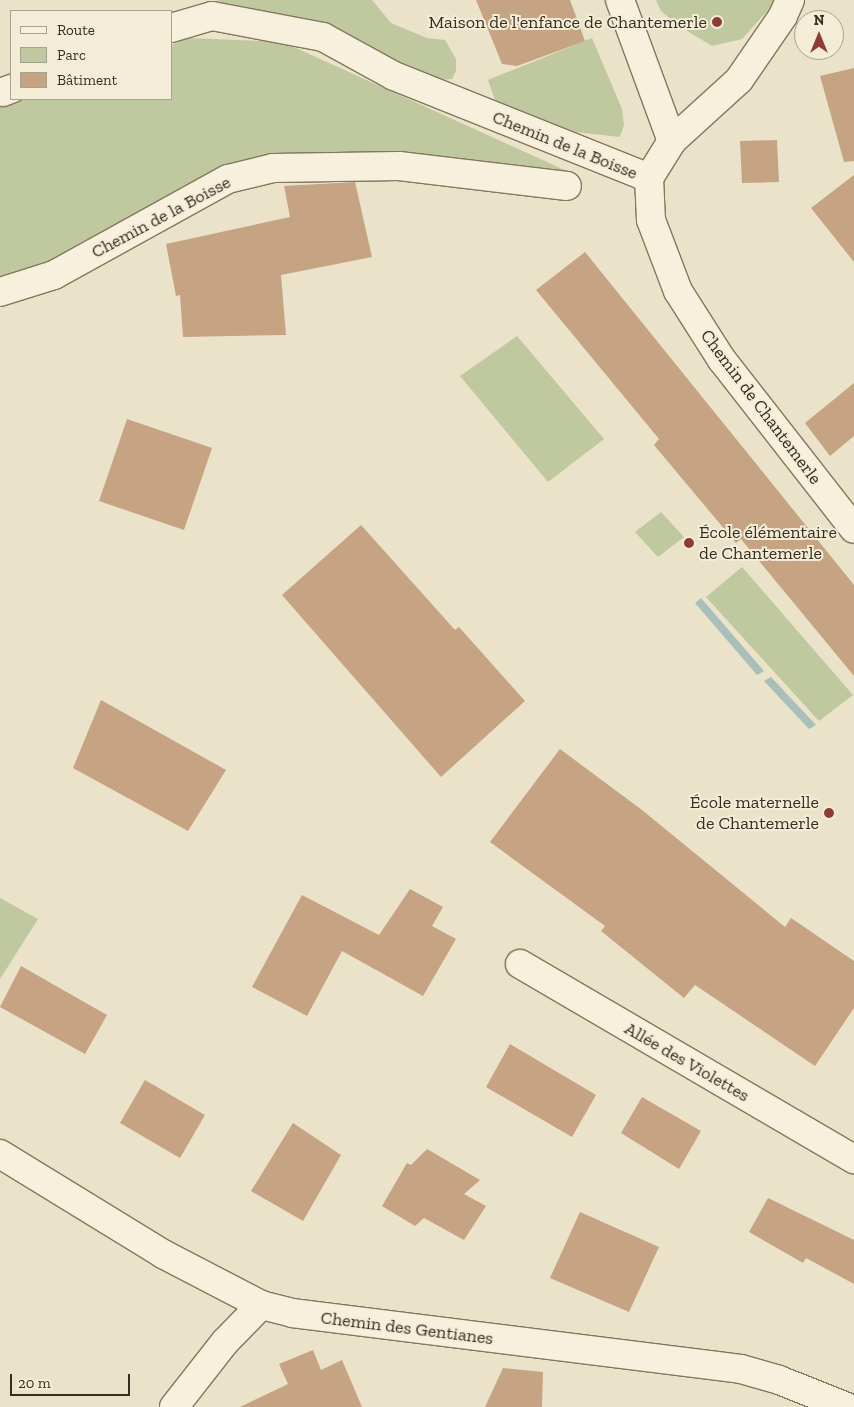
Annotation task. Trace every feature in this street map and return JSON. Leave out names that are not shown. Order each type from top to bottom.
[{"type":"street","points":[[620,0],[672,141]]},
{"type":"street","points":[[649,178],[672,141],[739,80],[783,16],[790,0]]},
{"type":"street","name":"Chemin de la Boisse","points":[[172,28],[212,16],[323,37],[394,76],[649,178]]},
{"type":"street","name":"Chemin de la Boisse","points":[[0,292],[54,275],[228,179],[273,168],[399,166],[567,186]]},
{"type":"street","name":"Chemin de Chantemerle","points":[[649,178],[651,220],[678,291],[722,360],[854,529]]},
{"type":"street","name":"Allée des Violettes","points":[[520,964],[854,1158]]},
{"type":"street","name":"Chemin des Gentianes","points":[[0,1154],[163,1254],[261,1305],[292,1313],[741,1369],[779,1380],[847,1407]]},
{"type":"street","points":[[174,1407],[225,1342],[261,1305]]},
{"type":"green space","points":[[217,0],[372,0],[391,23],[427,38],[445,40],[456,59],[456,71],[452,79],[439,80],[227,8]]},
{"type":"green space","name":"Maison de l'enfance de Chantemerle","points":[[656,0],[777,0],[742,39],[712,46],[679,26],[661,11]]},
{"type":"green space","points":[[188,38],[283,42],[569,172],[401,155],[250,158],[69,259],[0,282],[0,96],[10,100],[172,100],[172,45]]},
{"type":"green space","points":[[592,38],[622,109],[624,125],[620,137],[567,131],[506,109],[495,100],[488,80]]},
{"type":"green space","points":[[517,336],[604,439],[548,482],[460,376]]},
{"type":"green space","points":[[661,512],[684,537],[658,557],[635,532]]},
{"type":"green space","points":[[742,567],[853,695],[819,721],[706,597]]},
{"type":"green space","points":[[0,898],[38,919],[0,979]]},
{"type":"water","points":[[701,598],[764,671],[757,675],[695,603]]},
{"type":"water","points":[[771,677],[816,725],[809,729],[764,681]]},
{"type":"building","points":[[476,0],[570,0],[585,41],[517,66],[502,64]]},
{"type":"building","points":[[854,68],[854,161],[844,162],[820,76]]},
{"type":"building","points":[[777,140],[779,182],[742,183],[740,141]]},
{"type":"building","points":[[854,175],[854,262],[811,208]]},
{"type":"building","points":[[355,182],[372,257],[281,275],[286,335],[183,337],[180,295],[176,296],[166,244],[290,217],[284,186]]},
{"type":"building","name":"École élémentaire de Chantemerle","points":[[585,252],[854,585],[854,676],[741,539],[736,543],[654,445],[659,439],[536,290]]},
{"type":"building","points":[[854,383],[854,436],[830,456],[805,423]]},
{"type":"building","points":[[127,419],[212,448],[184,530],[99,501]]},
{"type":"building","points":[[361,525],[455,630],[459,627],[525,701],[441,777],[282,595]]},
{"type":"building","points":[[101,700],[226,770],[188,831],[73,768]]},
{"type":"building","points":[[560,749],[642,810],[785,927],[791,918],[854,961],[854,1008],[815,1066],[695,985],[684,998],[601,931],[605,926],[490,842]]},
{"type":"building","points":[[410,889],[443,907],[432,926],[456,939],[423,996],[342,951],[307,1016],[252,987],[302,895],[379,935]]},
{"type":"building","points":[[21,966],[107,1015],[85,1054],[0,1007]]},
{"type":"building","points":[[510,1044],[596,1095],[572,1137],[486,1087]]},
{"type":"building","points":[[145,1080],[205,1115],[180,1158],[120,1123]]},
{"type":"building","points":[[642,1097],[701,1131],[679,1169],[621,1133]]},
{"type":"building","points":[[293,1123],[341,1155],[303,1221],[251,1191]]},
{"type":"building","points":[[427,1149],[480,1180],[464,1194],[486,1206],[464,1240],[424,1218],[415,1226],[382,1206],[407,1163],[411,1165]]},
{"type":"building","points":[[768,1198],[854,1240],[854,1284],[806,1258],[803,1263],[749,1232]]},
{"type":"building","points":[[580,1212],[659,1247],[629,1312],[550,1278]]},
{"type":"building","points":[[313,1350],[321,1370],[342,1360],[362,1407],[240,1407],[288,1384],[279,1364]]},
{"type":"building","points":[[503,1368],[543,1372],[542,1407],[485,1407]]},
{"type":"place","name":"Maison de l'enfance de Chantemerle","points":[[717,22]]},
{"type":"place","name":"École élémentaire de Chantemerle","points":[[689,543]]},
{"type":"place","name":"École maternelle de Chantemerle","points":[[829,813]]}]
